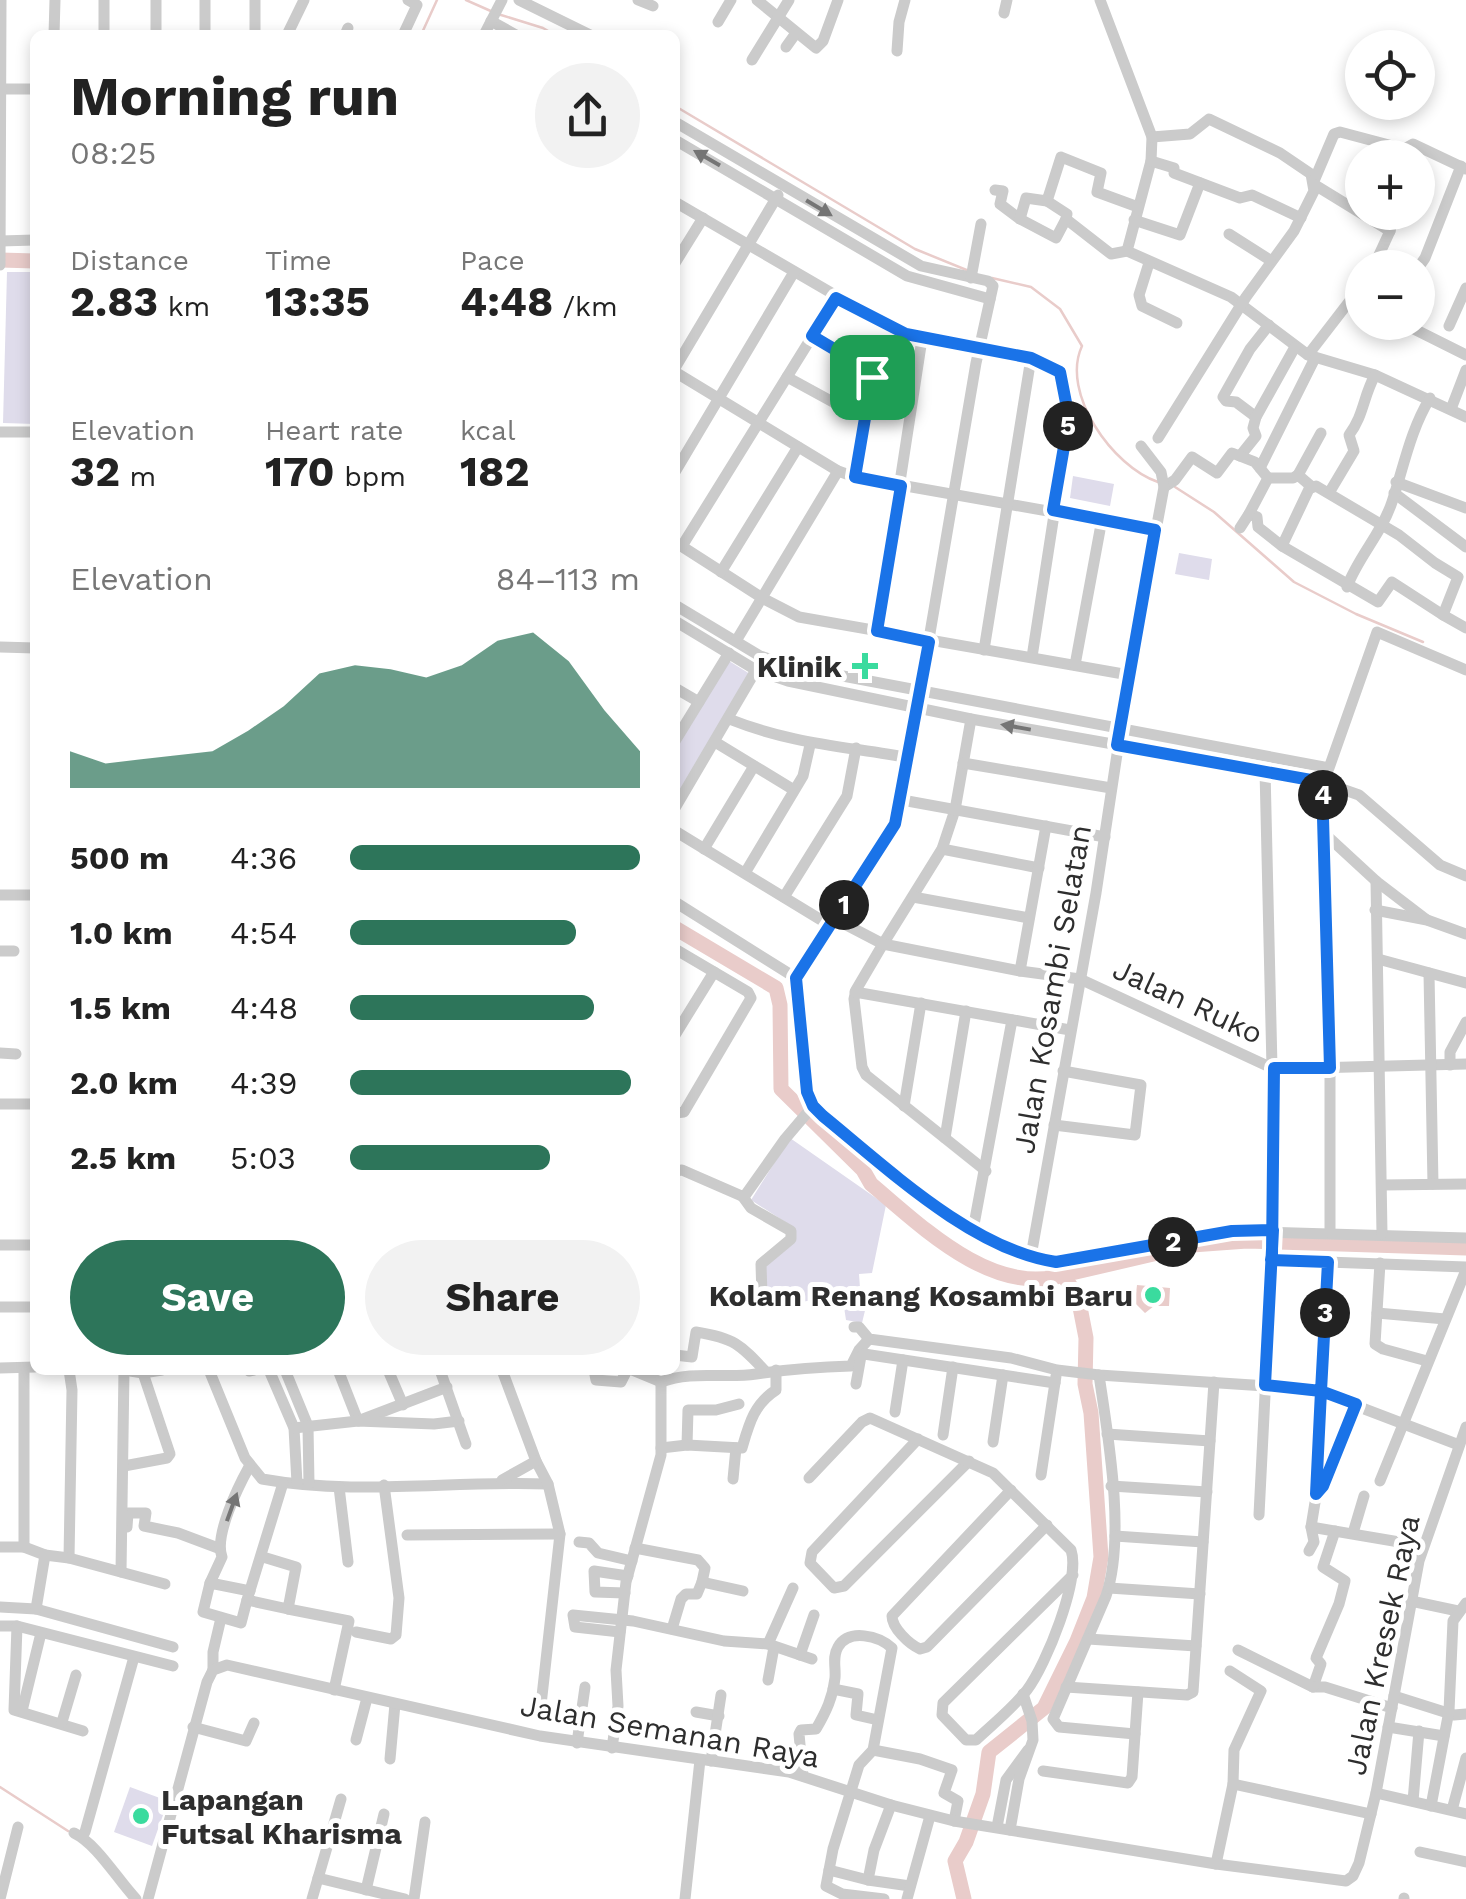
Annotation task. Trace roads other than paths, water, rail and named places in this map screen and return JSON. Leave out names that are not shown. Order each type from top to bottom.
[{"type":"street","points":[[0,266],[1,0]]},
{"type":"street","points":[[54,0],[54,30]]},
{"type":"street","points":[[104,0],[104,30]]},
{"type":"street","points":[[156,0],[156,30]]},
{"type":"street","points":[[204,30],[205,0]]},
{"type":"street","points":[[255,0],[255,30]]},
{"type":"street","points":[[289,30],[304,0]]},
{"type":"street","points":[[519,0],[580,30]]},
{"type":"street","points":[[638,0],[653,6]]},
{"type":"street","points":[[718,22],[732,0]]},
{"type":"street","points":[[757,0],[813,47],[819,47],[838,0]]},
{"type":"street","points":[[752,60],[789,0]]},
{"type":"street","points":[[897,51],[905,0]]},
{"type":"street","points":[[1100,0],[1152,137],[1151,161],[1127,251]]},
{"type":"street","points":[[488,28],[499,1]]},
{"type":"street","points":[[404,30],[412,2]]},
{"type":"street","points":[[786,47],[796,33]]},
{"type":"street","points":[[0,89],[30,89]]},
{"type":"street","points":[[1152,137],[1190,134],[1209,119],[1280,153],[1312,174],[1314,183],[1390,231],[1381,250]]},
{"type":"street","points":[[680,125],[884,263],[920,281],[990,299]]},
{"type":"street","points":[[1158,438],[1270,260],[1301,218],[1334,134],[1361,140]]},
{"type":"street","points":[[680,142],[924,268],[972,274],[990,282],[902,800],[895,824],[796,978],[809,1111],[743,1197]]},
{"type":"street","points":[[1047,202],[1063,157],[1102,174],[1096,192],[1180,235],[1200,183]]},
{"type":"street","points":[[1428,250],[1464,168],[1435,159]]},
{"type":"street","points":[[1151,161],[1240,198],[1252,195],[1301,218]]},
{"type":"street","points":[[995,190],[1003,190],[1000,204],[1020,219],[1056,238],[1067,214],[1047,202],[1026,198],[1020,219]]},
{"type":"street","points":[[680,361],[780,192]]},
{"type":"street","points":[[680,205],[890,328],[922,338],[1031,358],[1060,372],[1069,418],[1032,657]]},
{"type":"street","points":[[680,255],[702,218]]},
{"type":"street","points":[[1066,219],[1111,254],[1127,251],[1219,291],[1311,356],[1375,375],[1466,417]]},
{"type":"street","points":[[972,274],[980,224]]},
{"type":"street","points":[[1229,234],[1270,260]]},
{"type":"street","points":[[0,242],[30,240]]},
{"type":"street","points":[[884,263],[893,251]]},
{"type":"street","points":[[1149,263],[1140,295],[1142,306],[1177,323]]},
{"type":"street","points":[[680,464],[794,272]]},
{"type":"street","points":[[1449,326],[1466,288]]},
{"type":"street","points":[[680,542],[836,298]]},
{"type":"street","points":[[1240,528],[1311,356],[1345,313]]},
{"type":"street","points":[[1256,417],[1222,397],[1268,324]]},
{"type":"street","points":[[812,336],[871,371],[855,477]]},
{"type":"street","points":[[877,631],[922,338]]},
{"type":"street","points":[[1435,340],[1466,355]]},
{"type":"street","points":[[1240,456],[1256,436],[1256,417],[1294,347]]},
{"type":"street","points":[[984,650],[1031,358]]},
{"type":"street","points":[[1451,410],[1466,370]]},
{"type":"street","points":[[680,373],[838,471],[855,477],[1155,530]]},
{"type":"street","points":[[1329,494],[1354,450],[1349,435],[1365,410],[1364,397],[1375,375]]},
{"type":"street","points":[[787,377],[864,420]]},
{"type":"street","points":[[1347,587],[1355,564],[1381,525],[1414,424],[1430,398]]},
{"type":"street","points":[[0,432],[30,432]]},
{"type":"street","points":[[1141,446],[1161,472],[1164,487],[1192,456],[1217,473],[1232,453],[1264,473],[1290,479],[1298,475],[1320,433]]},
{"type":"street","points":[[722,572],[798,447]]},
{"type":"street","points":[[680,732],[838,471]]},
{"type":"street","points":[[1298,475],[1458,577],[1443,615]]},
{"type":"street","name":"Jalan Kosambi Selatan","points":[[1031,1256],[1105,836],[1117,739],[1164,487]]},
{"type":"street","points":[[1282,546],[1312,487]]},
{"type":"street","points":[[1395,487],[1466,508]]},
{"type":"street","points":[[1395,487],[1466,547]]},
{"type":"street","points":[[1249,514],[1257,518],[1258,527],[1282,546],[1347,587],[1380,602],[1392,582],[1466,628]]},
{"type":"street","points":[[1074,665],[1102,519]]},
{"type":"street","points":[[680,545],[764,599],[799,616],[1129,675]]},
{"type":"street","points":[[680,609],[756,670],[788,681],[918,700],[1322,782],[1359,795],[1440,865],[1466,876]]},
{"type":"street","points":[[680,624],[790,666],[918,700],[971,719],[1328,768],[1377,632],[1466,670]]},
{"type":"street","points":[[0,647],[30,648]]},
{"type":"street","points":[[680,800],[756,670]]},
{"type":"street","points":[[680,691],[699,702]]},
{"type":"street","points":[[729,719],[810,744],[910,758]]},
{"type":"street","points":[[971,719],[954,810],[942,850],[855,992],[866,1075],[986,1172]]},
{"type":"street","points":[[715,742],[794,790]]},
{"type":"street","points":[[744,873],[803,776],[810,744]]},
{"type":"street","points":[[784,896],[847,796],[856,748]]},
{"type":"street","points":[[964,763],[1111,788]]},
{"type":"street","points":[[704,848],[754,766]]},
{"type":"street","points":[[1259,1514],[1273,1232],[1274,1068],[1265,770]]},
{"type":"street","points":[[1322,782],[1330,1232]]},
{"type":"street","points":[[902,800],[1105,836]]},
{"type":"street","points":[[1020,970],[1046,826]]},
{"type":"street","name":"Jalan Ruko","points":[[680,834],[833,923],[883,944],[1080,978],[1274,1068]]},
{"type":"street","points":[[1325,834],[1426,920]]},
{"type":"street","points":[[942,850],[1039,868]]},
{"type":"street","points":[[1376,881],[1382,1234]]},
{"type":"street","points":[[0,895],[30,895]]},
{"type":"street","points":[[913,897],[1029,918]]},
{"type":"street","points":[[680,905],[796,978]]},
{"type":"street","points":[[1375,910],[1426,920],[1466,934]]},
{"type":"street","points":[[0,951],[14,951]]},
{"type":"street","points":[[680,951],[748,992],[750,1003],[684,1112],[680,1112]]},
{"type":"street","points":[[1378,959],[1466,983]]},
{"type":"street","points":[[680,1027],[714,972]]},
{"type":"street","points":[[1430,973],[1433,1184]]},
{"type":"street","points":[[855,992],[1070,1030]]},
{"type":"street","points":[[904,1106],[920,1004]]},
{"type":"street","points":[[945,1138],[966,1011]]},
{"type":"street","points":[[973,1230],[1012,1020]]},
{"type":"street","points":[[1450,1065],[1450,1052],[1466,1022]]},
{"type":"street","points":[[0,1053],[16,1054]]},
{"type":"street","points":[[1274,1068],[1466,1064]]},
{"type":"street","points":[[1054,1124],[1135,1135],[1142,1085],[1063,1071]]},
{"type":"street","points":[[0,1104],[30,1104]]},
{"type":"street","points":[[809,1111],[932,1204],[973,1230],[1031,1256],[1056,1262],[1232,1231],[1466,1238]]},
{"type":"street","points":[[680,1170],[743,1197],[751,1208],[791,1231],[791,1239],[761,1264],[762,1296]]},
{"type":"street","points":[[1382,1184],[1466,1184]]},
{"type":"street","points":[[0,1244],[30,1244]]},
{"type":"street","points":[[1271,1256],[1466,1268],[1380,1481]]},
{"type":"street","points":[[1309,1551],[1314,1542],[1311,1527],[1328,1262]]},
{"type":"street","points":[[1380,1264],[1374,1340],[1378,1347],[1427,1361]]},
{"type":"street","points":[[0,1307],[30,1307]]},
{"type":"street","points":[[1376,1313],[1445,1319]]},
{"type":"street","points":[[854,1327],[869,1340],[1010,1358],[1056,1376]]},
{"type":"street","points":[[662,1448],[742,1448],[748,1422],[764,1397],[776,1390],[771,1371],[731,1339],[696,1332],[692,1357],[680,1356]]},
{"type":"street","points":[[643,1375],[662,1382],[706,1374],[754,1375],[851,1366],[869,1340]]},
{"type":"street","points":[[856,1384],[862,1355],[1003,1375],[1056,1376],[1078,1372],[1265,1385],[1321,1391],[1459,1445]]},
{"type":"street","points":[[895,1412],[903,1360]]},
{"type":"street","points":[[943,1435],[953,1367]]},
{"type":"street","points":[[0,1368],[30,1368],[24,1547]]},
{"type":"street","points":[[1096,1374],[1112,1486],[1115,1536],[1109,1588],[1054,1714],[1056,1726],[1135,1734]]},
{"type":"street","points":[[69,1558],[70,1375]]},
{"type":"street","points":[[121,1572],[124,1375]]},
{"type":"street","points":[[124,1466],[170,1455],[144,1375]]},
{"type":"street","points":[[211,1375],[249,1467],[259,1478],[339,1487],[548,1484]]},
{"type":"street","points":[[271,1375],[294,1428],[296,1483]]},
{"type":"street","points":[[249,1467],[218,1548],[222,1557],[210,1583],[203,1613],[242,1623],[263,1556],[296,1483],[308,1426],[287,1375]]},
{"type":"street","points":[[340,1375],[358,1421]]},
{"type":"street","points":[[390,1375],[403,1405]]},
{"type":"street","points":[[442,1375],[466,1444]]},
{"type":"street","points":[[504,1375],[548,1484],[560,1534],[540,1714]]},
{"type":"street","points":[[595,1375],[596,1380],[621,1382],[626,1375]]},
{"type":"street","points":[[993,1442],[1003,1375]]},
{"type":"street","points":[[1041,1475],[1056,1376]]},
{"type":"street","points":[[612,1748],[625,1593],[662,1448],[662,1382]]},
{"type":"street","points":[[1066,1688],[1192,1694],[1214,1382]]},
{"type":"street","points":[[358,1421],[447,1387]]},
{"type":"street","points":[[687,1445],[688,1410],[716,1410],[739,1404]]},
{"type":"street","points":[[1316,1494],[1323,1486],[1356,1404]]},
{"type":"street","points":[[809,1478],[862,1422],[874,1419],[994,1472],[1071,1550],[1072,1575],[1047,1654],[1025,1700],[970,1741],[942,1715],[943,1703],[1072,1575]]},
{"type":"street","points":[[294,1428],[358,1421],[459,1421]]},
{"type":"street","name":"Jalan Kresek Raya","points":[[1354,1876],[1376,1793],[1423,1546],[1466,1426]]},
{"type":"street","points":[[1106,1434],[1210,1441]]},
{"type":"street","points":[[918,1439],[810,1555],[812,1566],[838,1589],[969,1461]]},
{"type":"street","points":[[734,1479],[736,1448]]},
{"type":"street","points":[[498,1482],[536,1461]]},
{"type":"street","points":[[1451,1466],[1466,1472]]},
{"type":"street","points":[[356,1632],[391,1639],[396,1635],[399,1598],[384,1485]]},
{"type":"street","points":[[1112,1486],[1207,1492]]},
{"type":"street","points":[[339,1487],[348,1562]]},
{"type":"street","points":[[1011,1490],[894,1613],[891,1620],[913,1646],[924,1649],[1047,1525]]},
{"type":"street","points":[[1353,1533],[1364,1496]]},
{"type":"street","points":[[122,1530],[127,1529],[128,1514],[146,1514],[144,1526],[218,1548]]},
{"type":"street","points":[[1311,1527],[1423,1546]]},
{"type":"street","points":[[1313,1687],[1320,1664],[1316,1658],[1345,1581],[1323,1567],[1334,1532]]},
{"type":"street","points":[[407,1535],[560,1534]]},
{"type":"street","points":[[1115,1536],[1203,1542]]},
{"type":"street","points":[[579,1542],[589,1543],[598,1553],[702,1562],[705,1568],[698,1593],[681,1598],[672,1630]]},
{"type":"street","points":[[0,1546],[24,1547],[165,1584]]},
{"type":"street","points":[[36,1609],[45,1555]]},
{"type":"street","points":[[263,1556],[296,1567],[288,1609]]},
{"type":"street","points":[[625,1593],[595,1592],[593,1579],[595,1570],[628,1576]]},
{"type":"street","points":[[702,1582],[743,1591]]},
{"type":"street","points":[[210,1583],[288,1609],[349,1621],[334,1690]]},
{"type":"street","points":[[768,1680],[771,1646],[793,1588]]},
{"type":"street","points":[[1109,1588],[1200,1594]]},
{"type":"street","points":[[1411,1601],[1462,1607],[1453,1621],[1449,1712],[1431,1806]]},
{"type":"street","points":[[0,1607],[36,1609],[173,1647]]},
{"type":"street","points":[[622,1627],[672,1630],[724,1642],[771,1646],[806,1657],[814,1615]]},
{"type":"street","points":[[151,1898],[193,1728],[213,1670],[221,1618]]},
{"type":"street","points":[[0,1626],[17,1626],[173,1666]]},
{"type":"street","points":[[12,1710],[17,1626]]},
{"type":"street","points":[[12,1710],[41,1633]]},
{"type":"street","points":[[803,1776],[799,1732],[816,1729],[829,1705],[836,1650],[847,1638],[870,1635],[891,1646],[873,1750],[859,1765],[850,1792],[828,1889],[858,1898],[884,1899]]},
{"type":"street","points":[[1088,1639],[1196,1646]]},
{"type":"street","points":[[1238,1650],[1313,1687],[1455,1716],[1466,1714]]},
{"type":"street","points":[[134,1657],[80,1832],[136,1899]]},
{"type":"street","name":"Jalan Semanan Raya","points":[[213,1670],[236,1666],[576,1743],[803,1776],[954,1821],[1340,1882],[1354,1876]]},
{"type":"street","points":[[1216,1864],[1233,1784],[1234,1750],[1261,1690],[1230,1671]]},
{"type":"street","points":[[62,1722],[76,1675]]},
{"type":"street","points":[[576,1743],[585,1687]]},
{"type":"street","points":[[833,1689],[858,1695],[856,1715],[878,1720]]},
{"type":"street","points":[[1042,1772],[1128,1783],[1132,1776],[1138,1692]]},
{"type":"street","points":[[685,1899],[706,1760],[721,1695]]},
{"type":"street","points":[[356,1740],[367,1698]]},
{"type":"street","points":[[997,1828],[1009,1790],[1010,1770],[1031,1747],[1032,1721],[1025,1700]]},
{"type":"street","points":[[390,1759],[395,1704]]},
{"type":"street","points":[[12,1710],[83,1730]]},
{"type":"street","points":[[696,1712],[719,1716]]},
{"type":"street","points":[[193,1728],[246,1741],[254,1722]]},
{"type":"street","points":[[1388,1728],[1444,1736]]},
{"type":"street","points":[[1414,1801],[1419,1731]]},
{"type":"street","points":[[873,1750],[952,1770],[944,1792],[958,1800],[954,1821]]},
{"type":"street","points":[[1452,1810],[1466,1758]]},
{"type":"street","points":[[1233,1784],[1371,1814]]},
{"type":"street","points":[[1376,1793],[1466,1814]]},
{"type":"street","points":[[312,1899],[341,1799]]},
{"type":"street","points":[[868,1880],[874,1850],[891,1805]]},
{"type":"street","points":[[366,1890],[384,1814]]},
{"type":"street","points":[[830,1870],[908,1895],[930,1816]]},
{"type":"street","points":[[414,1899],[425,1822]]},
{"type":"street","points":[[0,1899],[18,1827]]},
{"type":"street","points":[[1420,1852],[1466,1862]]},
{"type":"street","points":[[318,1878],[405,1899]]},
{"type":"waterway","points":[[423,30],[437,0]]},
{"type":"waterway","points":[[466,0],[493,12]]},
{"type":"waterway","points":[[501,15],[546,30]]},
{"type":"waterway","points":[[680,109],[915,249],[969,271]]},
{"type":"waterway","points":[[0,260],[30,261]]},
{"type":"waterway","points":[[992,278],[1031,287],[1060,309],[1082,346],[1077,365],[1078,385],[1095,426],[1124,461],[1158,482]]},
{"type":"waterway","points":[[1175,487],[1214,512],[1294,582],[1423,642]]},
{"type":"waterway","points":[[680,931],[776,988],[780,1005],[781,1089],[863,1170],[871,1184],[935,1237],[984,1267],[1036,1279],[1063,1275]]},
{"type":"waterway","points":[[964,1899],[955,1861],[983,1794],[989,1752],[1044,1708],[1094,1598],[1101,1557],[1091,1413],[1085,1384],[1086,1338],[1078,1297],[1063,1275],[1192,1245],[1247,1241],[1466,1248]]},
{"type":"waterway","points":[[0,1787],[68,1831]]},
{"type":"place","name":"Klinik","points":[[865,666]]},
{"type":"place","name":"Kolam Renang Kosambi Baru","points":[[1153,1295]]},
{"type":"place","name":"Lapangan Futsal Kharisma","points":[[141,1816]]}]
